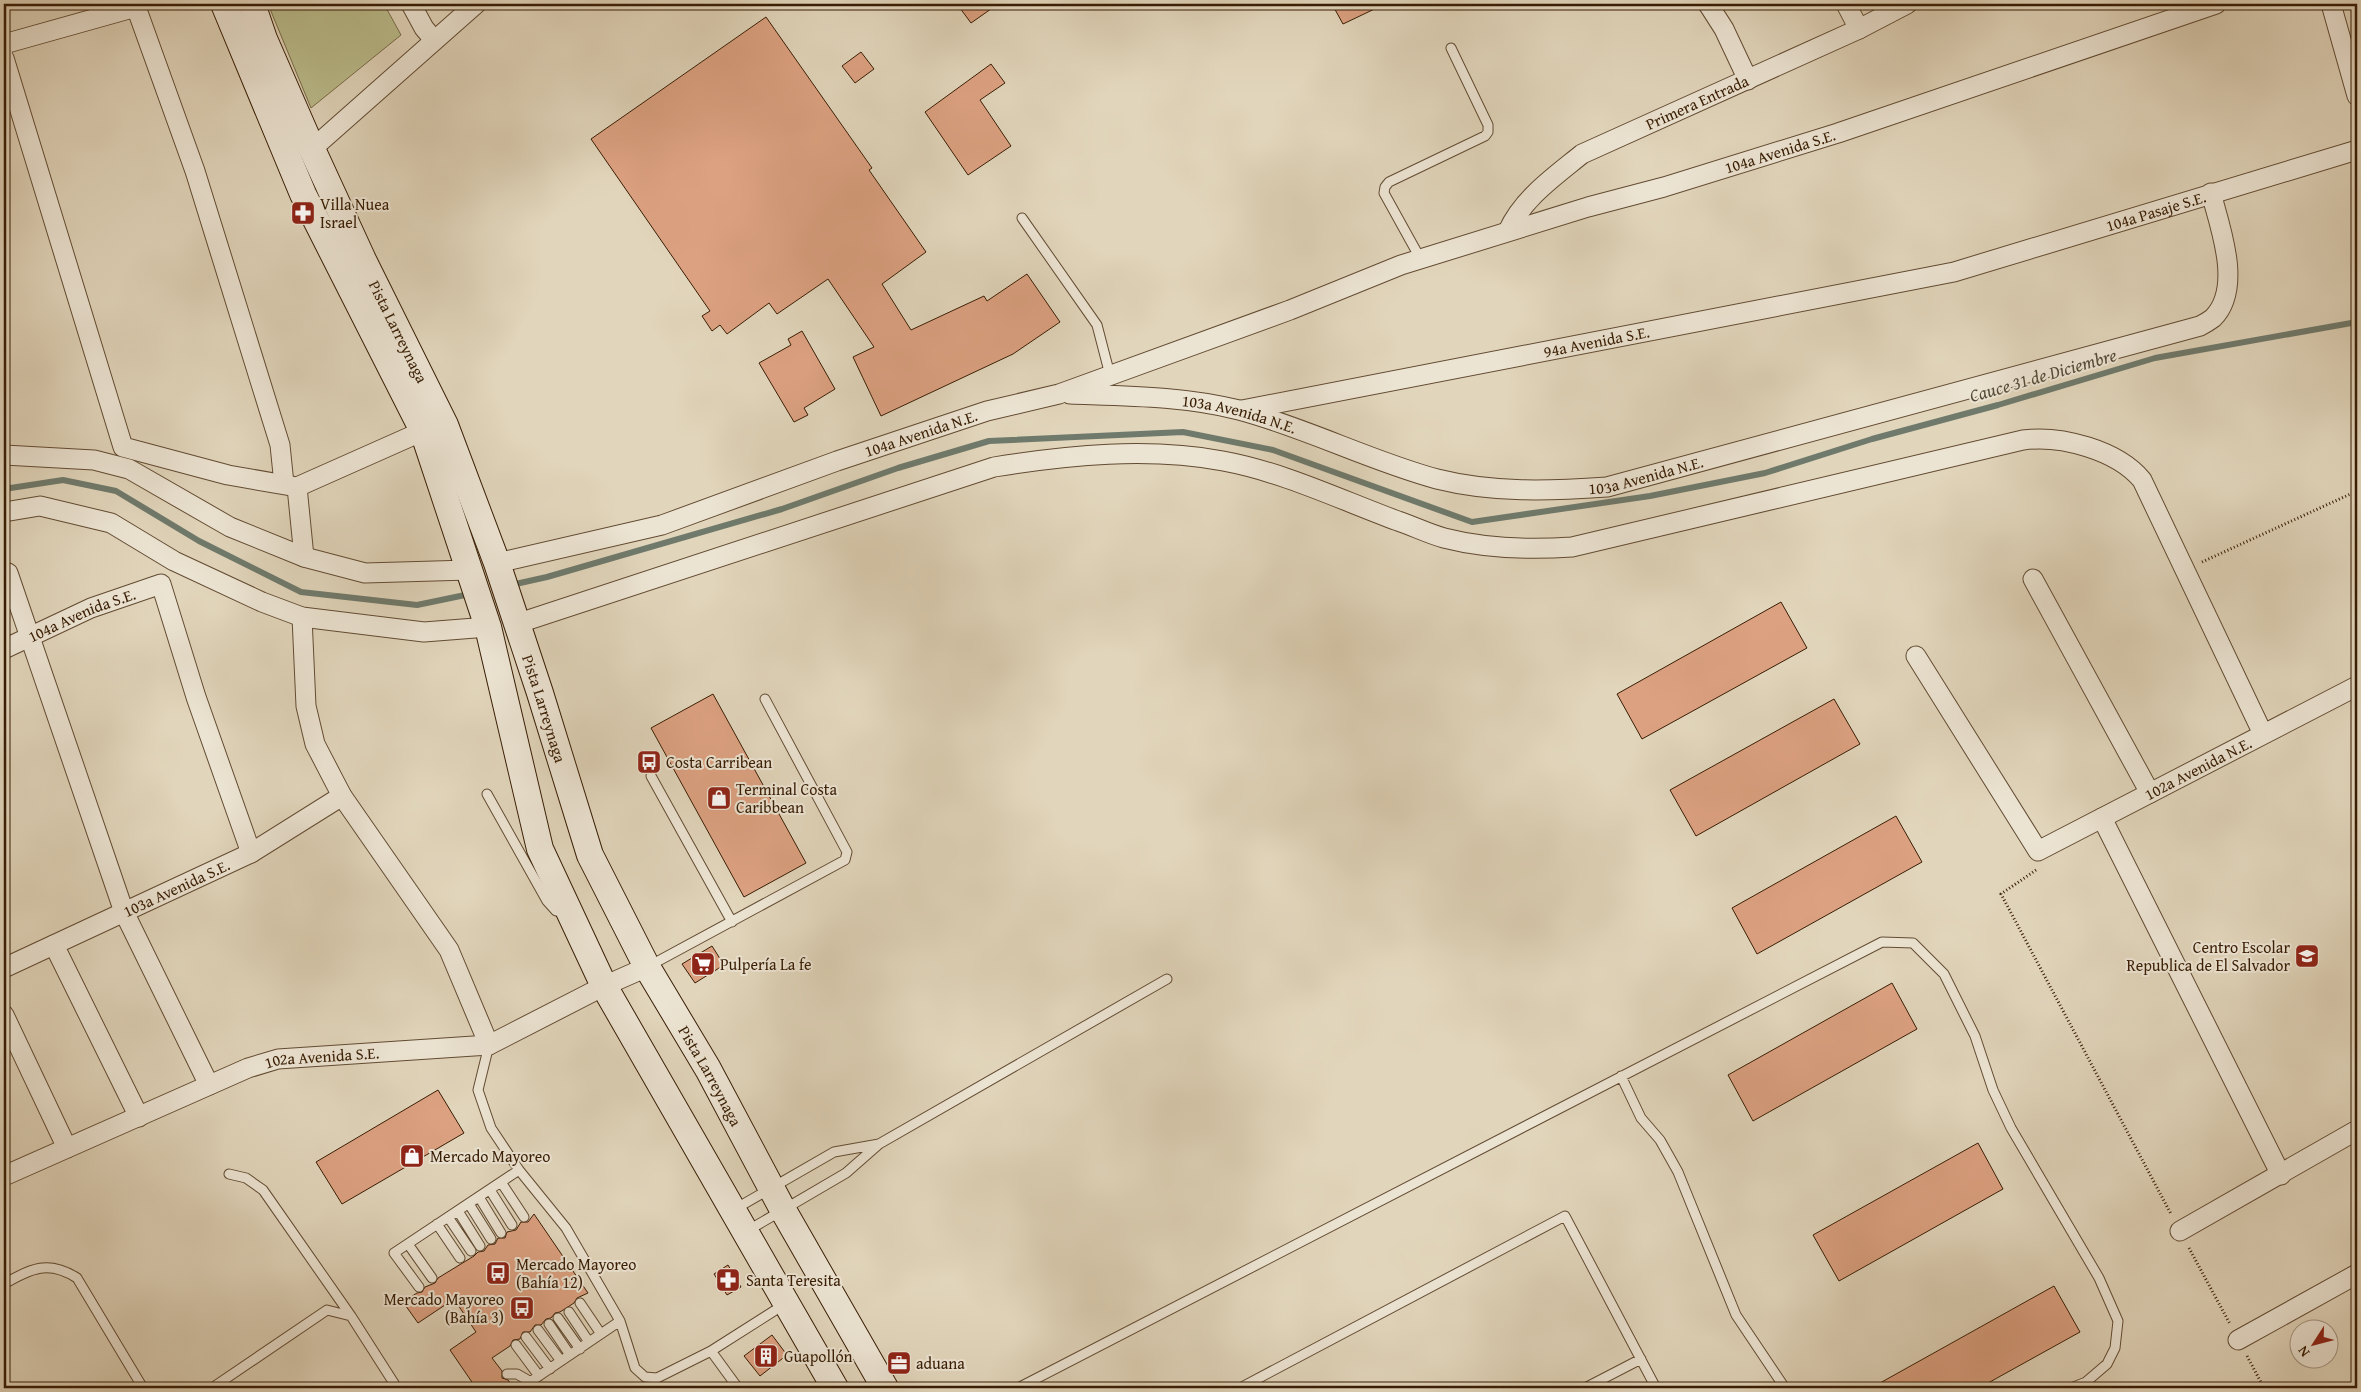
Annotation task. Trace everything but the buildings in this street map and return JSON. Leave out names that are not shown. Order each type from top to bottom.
[{"type":"main road","name":"Pista Larreynaga","points":[[224,4],[303,194],[422,431],[487,623],[540,849],[604,986],[835,1388]]},
{"type":"main road","name":"Pista Larreynaga","points":[[252,4],[264,38],[312,149],[363,260],[445,425],[498,566],[590,855],[647,967],[708,1069],[783,1210],[885,1388]]},
{"type":"street","points":[[411,4],[424,28],[434,40]]},
{"type":"street","points":[[312,149],[476,4]]},
{"type":"street","points":[[1708,4],[1724,29],[1748,80]]},
{"type":"street","points":[[1846,4],[1858,29]]},
{"type":"street","name":"Primera Entrada","points":[[1508,230],[1515,216],[1543,186],[1582,154],[1748,80],[1907,4]]},
{"type":"street","name":"104a Avenida S.E.","points":[[1340,289],[1420,258],[1508,230],[1664,188],[1838,133],[2216,4]]},
{"type":"street","points":[[2331,4],[2357,96]]},
{"type":"street","points":[[4,44],[136,7],[195,171],[280,445],[304,557]]},
{"type":"street","points":[[4,58],[123,448]]},
{"type":"street","name":"104a Pasaje S.E.","points":[[1954,272],[2357,150]]},
{"type":"street","name":"103a Avenida N.E.","points":[[1059,394],[1167,398],[1206,402],[1241,410],[1436,478],[1486,488],[1540,492],[1607,487],[2200,326],[2213,318],[2220,306],[2226,290],[2228,271],[2227,251],[2211,193]]},
{"type":"street","name":"94a Avenida S.E.","points":[[1241,410],[1954,272]]},
{"type":"street","name":"104a Avenida N.E.","points":[[498,566],[662,525],[846,458],[987,412],[1059,394],[1340,289]]},
{"type":"street","points":[[94,460],[123,448],[228,475],[290,485],[422,431]]},
{"type":"street","points":[[515,619],[994,466],[1038,460],[1125,453],[1223,461],[1266,472],[1444,538],[1504,549],[1543,549],[1572,547],[2042,437],[2063,440],[2119,460],[2132,468],[2142,480],[2183,571],[2263,734]]},
{"type":"street","points":[[4,455],[94,460],[128,469],[230,526],[304,557],[365,573],[470,573]]},
{"type":"street","points":[[4,512],[40,506],[110,523],[174,560],[262,602],[302,617],[424,632],[487,623]]},
{"type":"street","points":[[8,573],[124,912],[209,1085]]},
{"type":"street","points":[[2033,579],[2150,793]]},
{"type":"street","name":"104a Avenida S.E.","points":[[4,650],[91,608],[160,584],[196,697],[251,852]]},
{"type":"street","points":[[302,617],[306,706],[315,744],[342,796],[449,950],[489,1045]]},
{"type":"street","points":[[1916,656],[2038,851]]},
{"type":"street","name":"102a Avenida N.E.","points":[[2038,851],[2357,686]]},
{"type":"street","name":"103a Avenida S.E.","points":[[4,968],[251,852],[342,796]]},
{"type":"street","points":[[2102,818],[2280,1174]]},
{"type":"street","points":[[54,945],[139,1118]]},
{"type":"street","name":"102a Avenida S.E.","points":[[4,1176],[139,1118],[248,1068],[278,1059],[489,1045],[604,986],[647,967]]},
{"type":"street","points":[[4,1015],[67,1148]]},
{"type":"street","points":[[2180,1231],[2357,1130]]},
{"type":"street","points":[[2238,1340],[2357,1274]]},
{"type":"lane","points":[[1420,258],[1384,193],[1385,187],[1390,182],[1484,136],[1488,132],[1488,125],[1451,48]]},
{"type":"lane","points":[[1022,218],[1097,324],[1110,375]]},
{"type":"lane","points":[[647,967],[845,860],[847,855],[765,699]]},
{"type":"lane","points":[[651,776],[732,922]]},
{"type":"lane","points":[[487,794],[547,902],[556,911],[568,910]]},
{"type":"lane","points":[[1018,1388],[1882,942],[1913,943],[1944,974],[1975,1036],[1993,1090],[2011,1128],[2099,1278],[2118,1320],[2115,1348],[2107,1364],[2086,1382],[2071,1388]]},
{"type":"lane","points":[[740,1220],[783,1210],[846,1173],[879,1144],[1167,979]]},
{"type":"lane","points":[[489,1045],[478,1090],[491,1128],[519,1170],[566,1228],[620,1320],[635,1368],[646,1377],[657,1378],[711,1351],[787,1303]]},
{"type":"lane","points":[[1621,1076],[1641,1118],[1660,1140],[1678,1172],[1736,1314],[1785,1388]]},
{"type":"lane","points":[[740,1220],[771,1187],[834,1152],[879,1144]]},
{"type":"lane","points":[[419,1287],[394,1253],[519,1170]]},
{"type":"lane","points":[[229,1174],[246,1178],[263,1190],[351,1316],[397,1388]]},
{"type":"lane","points":[[501,1182],[524,1217]]},
{"type":"lane","points":[[490,1190],[512,1225]]},
{"type":"lane","points":[[479,1197],[501,1233]]},
{"type":"lane","points":[[468,1204],[491,1240]]},
{"type":"lane","points":[[458,1211],[480,1246]]},
{"type":"lane","points":[[1240,1388],[1565,1216],[1656,1388]]},
{"type":"lane","points":[[448,1217],[470,1251]]},
{"type":"lane","points":[[437,1224],[460,1258]]},
{"type":"lane","points":[[408,1244],[432,1278]]},
{"type":"lane","points":[[4,1284],[23,1273],[43,1268],[64,1270],[77,1278],[143,1388]]},
{"type":"lane","points":[[580,1303],[601,1334]]},
{"type":"lane","points":[[212,1388],[327,1310],[351,1316]]},
{"type":"lane","points":[[569,1312],[589,1342]]},
{"type":"lane","points":[[558,1318],[580,1348]]},
{"type":"lane","points":[[521,1388],[620,1320]]},
{"type":"lane","points":[[549,1324],[570,1355]]},
{"type":"lane","points":[[538,1330],[561,1361]]},
{"type":"lane","points":[[526,1337],[550,1369]]},
{"type":"lane","points":[[516,1345],[535,1379]]},
{"type":"lane","points":[[711,1351],[738,1388]]},
{"type":"lane","points":[[1585,1388],[1641,1359]]},
{"type":"lane","points":[[507,1374],[517,1374],[535,1379]]},
{"type":"path","points":[[2183,571],[2357,491]]},
{"type":"path","points":[[2038,851],[2045,864],[2001,894],[2264,1388]]},
{"type":"green space","points":[[268,4],[384,4],[401,35],[311,108]]},
{"type":"waterway","name":"Cauce 31 de Diciembre","points":[[511,585],[547,577],[782,509],[898,468],[989,441],[1183,432],[1273,450],[1472,522],[1650,496],[1765,473],[1872,439],[1998,405],[2155,358],[2357,322]]},
{"type":"waterway","points":[[4,489],[63,480],[116,491],[199,541],[301,592],[417,605],[470,594]]},
{"type":"place","name":"Villa Nuea Israel","points":[[303,213]]},
{"type":"place","name":"Costa Carribean","points":[[649,762]]},
{"type":"place","name":"Terminal Costa Caribbean","points":[[719,798]]},
{"type":"place","name":"Centro Escolar Republica de El Salvador","points":[[2307,956]]},
{"type":"place","name":"Pulpería La fe","points":[[703,964]]},
{"type":"place","name":"Mercado Mayoreo","points":[[412,1156]]},
{"type":"place","name":"Mercado Mayoreo (Bahía 12)","points":[[498,1273]]},
{"type":"place","name":"Santa Teresita","points":[[728,1280]]},
{"type":"place","name":"Mercado Mayoreo (Bahía 3)","points":[[522,1308]]},
{"type":"place","name":"Guapollón","points":[[766,1356]]},
{"type":"place","name":"aduana","points":[[899,1363]]}]
